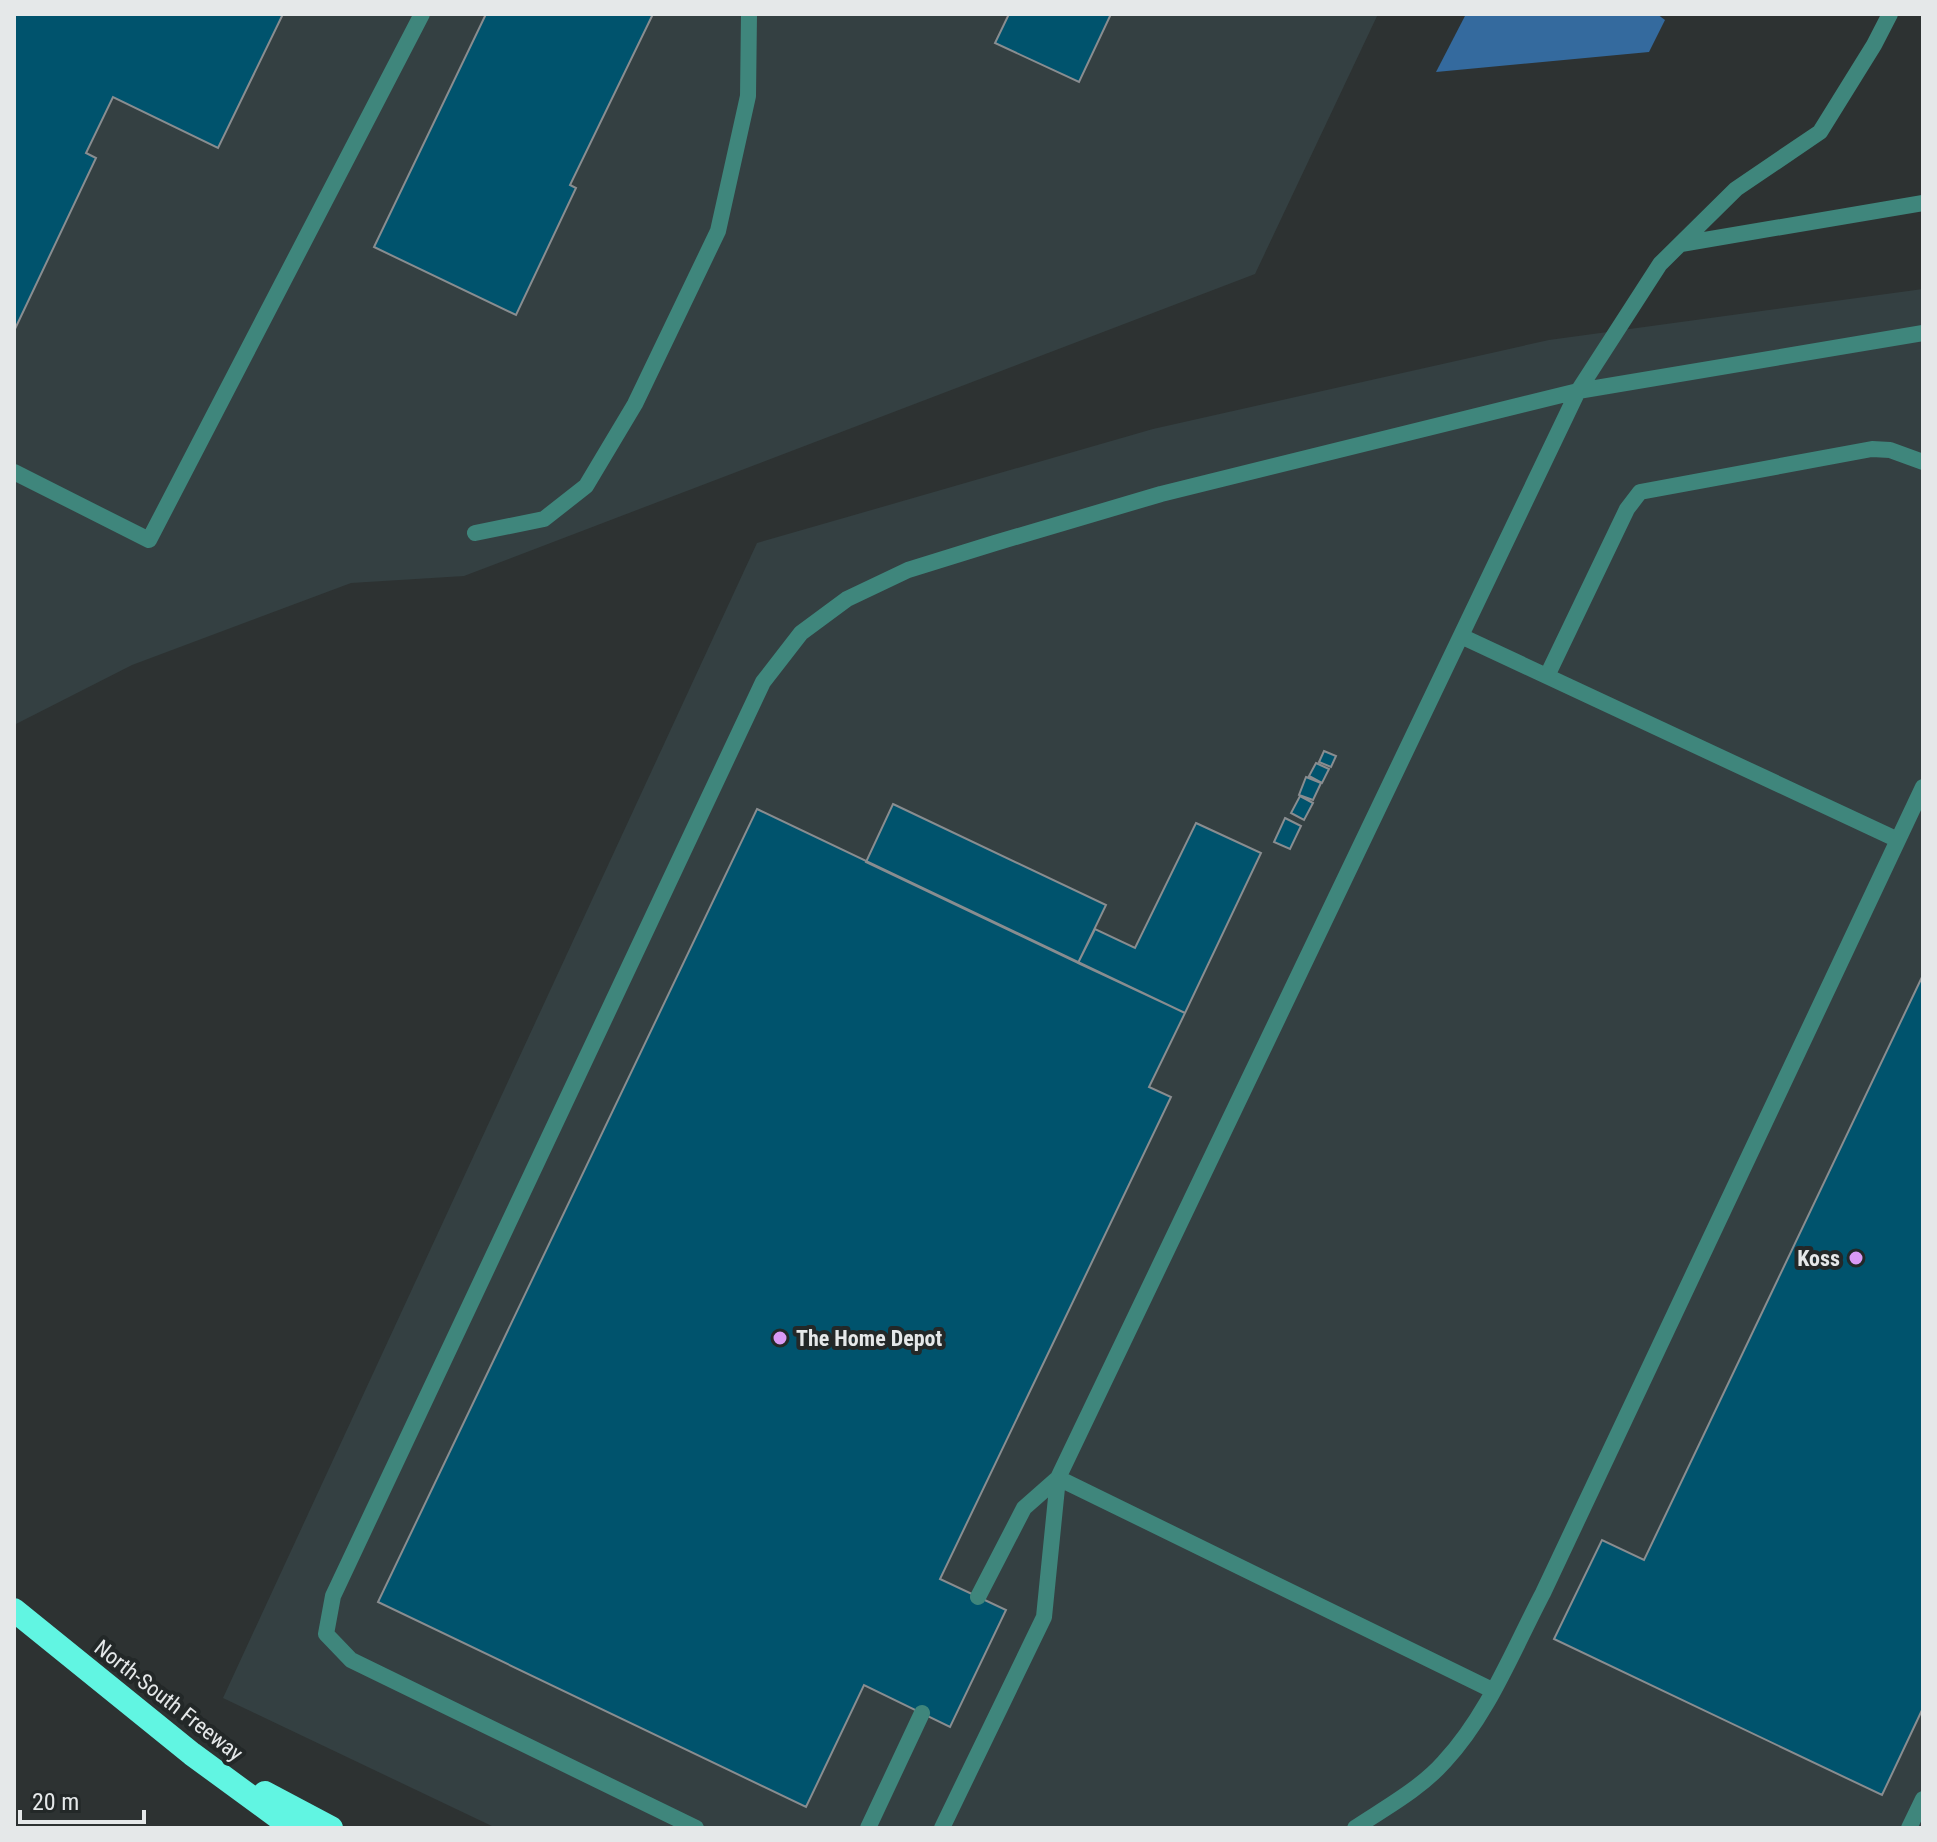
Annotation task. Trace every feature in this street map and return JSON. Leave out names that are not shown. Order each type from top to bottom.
[{"type":"highway","name":"North-South Freeway","points":[[14,1610],[192,1754],[293,1828]]},
{"type":"highway","points":[[192,1754],[331,1828]]},
{"type":"lane","points":[[14,472],[149,540],[422,14]]},
{"type":"lane","points":[[475,533],[544,519],[586,486],[635,404],[718,231],[748,96],[749,14]]},
{"type":"lane","points":[[942,1828],[1044,1617],[1058,1478],[1463,637],[1578,391],[1660,264],[1736,189],[1820,132],[1890,14]]},
{"type":"lane","points":[[1681,244],[1923,203]]},
{"type":"lane","points":[[696,1828],[351,1660],[326,1634],[333,1596],[763,682],[801,633],[847,599],[908,570],[1161,494],[1578,391],[1923,333]]},
{"type":"lane","points":[[1547,676],[1627,509],[1640,492],[1872,449],[1890,450],[1923,462]]},
{"type":"lane","points":[[1463,637],[1898,840]]},
{"type":"lane","points":[[1355,1828],[1408,1793],[1442,1765],[1468,1735],[1543,1593],[1923,787]]},
{"type":"lane","points":[[978,1597],[1024,1508],[1058,1478]]},
{"type":"lane","points":[[1058,1478],[1492,1690]]},
{"type":"lane","points":[[868,1828],[922,1713]]},
{"type":"lane","points":[[1909,1828],[1923,1799]]},
{"type":"shaded area","points":[[14,14],[1378,14],[1255,274],[464,576],[351,583],[132,665],[14,725]]},
{"type":"shaded area","points":[[1923,289],[1923,1828],[496,1828],[223,1698],[757,543],[1153,429],[1549,340]]},
{"type":"water","points":[[1466,14],[1657,14],[1665,20],[1649,52],[1436,72]]},
{"type":"building","points":[[14,14],[283,14],[218,148],[113,97],[86,153],[96,158],[14,331]]},
{"type":"building","points":[[486,14],[653,14],[570,185],[576,188],[516,315],[374,247]]},
{"type":"building","points":[[1009,14],[1111,14],[1079,82],[995,43]]},
{"type":"building","points":[[1324,751],[1336,756],[1331,767],[1319,762]]},
{"type":"building","points":[[1316,763],[1329,769],[1322,783],[1309,776]]},
{"type":"building","points":[[1306,777],[1321,783],[1313,800],[1299,795]]},
{"type":"building","points":[[1300,796],[1313,803],[1304,820],[1291,813]]},
{"type":"building","points":[[893,804],[1106,905],[1078,963],[866,862]]},
{"type":"building","name":"The Home Depot","points":[[757,809],[1185,1013],[1149,1087],[1171,1097],[940,1579],[1006,1610],[950,1727],[864,1685],[806,1807],[378,1602]]},
{"type":"building","points":[[1285,818],[1301,826],[1290,849],[1274,842]]},
{"type":"building","points":[[1196,823],[1261,853],[1185,1013],[1078,963],[1095,929],[1135,948]]},
{"type":"building","name":"Koss","points":[[1923,975],[1923,1708],[1882,1795],[1554,1639],[1602,1540],[1644,1560]]},
{"type":"place","name":"Koss","points":[[1856,1258]]},
{"type":"place","name":"The Home Depot","points":[[780,1338]]}]
